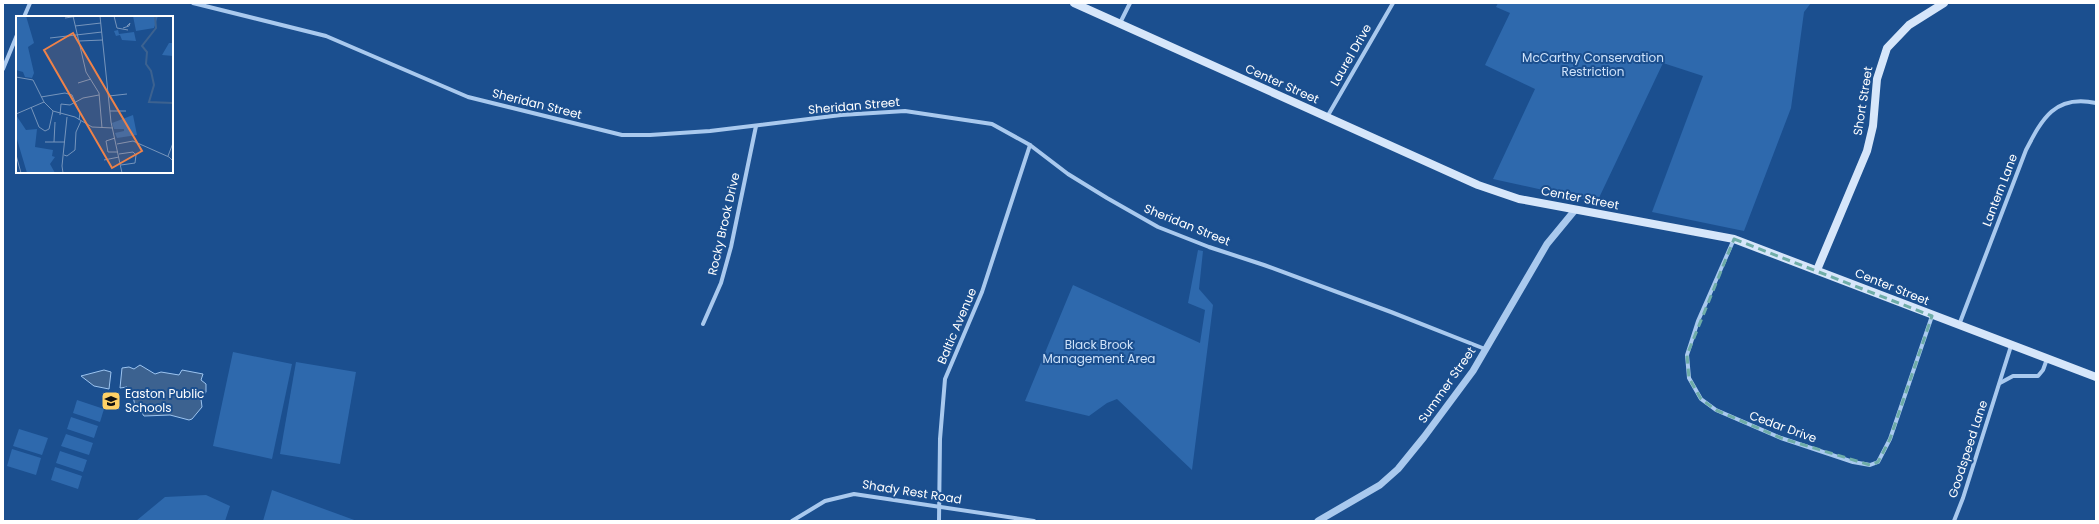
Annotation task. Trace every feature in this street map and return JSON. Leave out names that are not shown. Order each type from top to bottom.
[{"type":"main road","name":"Center Street","points":[[1074,3],[1478,186],[1519,199],[1734,239],[1932,316],[2096,377]]},
{"type":"main road","name":"Short Street","points":[[1817,270],[1867,151],[1873,126],[1877,79],[1887,48],[1909,25],[1944,3]]},
{"type":"street","points":[[24,16],[30,3]]},
{"type":"street","name":"Sheridan Street","points":[[193,3],[326,36],[468,96],[622,135],[650,135],[756,126],[841,115],[905,111],[992,124],[1030,145],[1068,174],[1133,214],[1158,227],[1209,247],[1264,265],[1391,312],[1485,350]]},
{"type":"street","points":[[1120,23],[1130,3]]},
{"type":"street","name":"Laurel Drive","points":[[1327,117],[1393,3]]},
{"type":"street","points":[[3,69],[16,37]]},
{"type":"street","name":"Lantern Lane","points":[[1959,326],[2026,150],[2039,126],[2050,111],[2063,104],[2077,101],[2096,103]]},
{"type":"street","name":"Rocky Brook Drive","points":[[703,324],[721,283],[731,247],[756,126]]},
{"type":"street","name":"Baltic Avenue","points":[[939,521],[940,439],[945,379],[982,292],[1030,145]]},
{"type":"street","name":"Summer Street","points":[[1318,521],[1370,492],[1398,469],[1473,371],[1547,244],[1575,210]]},
{"type":"street","name":"Cedar Drive","points":[[1734,239],[1698,321],[1687,355],[1689,378],[1701,399],[1716,410],[1782,438],[1853,462],[1870,465],[1878,462],[1890,439],[1932,316]]},
{"type":"street","name":"Goodspeed Lane","points":[[1954,521],[1963,498],[2011,346]]},
{"type":"street","points":[[1999,383],[2013,376],[2038,376],[2043,370],[2047,359]]},
{"type":"street","name":"Shady Rest Road","points":[[792,521],[825,501],[854,494],[1034,521]]},
{"type":"highlighted area","points":[[1734,239],[1932,316],[1890,439],[1878,462],[1870,465],[1781,438],[1716,410],[1701,399],[1689,378],[1687,355]]},
{"type":"green space","name":"McCarthy Conservation Restriction","points":[[1498,3],[1811,3],[1804,12],[1791,108],[1744,231],[1652,212],[1703,76],[1663,63],[1597,202],[1493,179],[1535,89],[1485,65],[1510,13],[1496,7]]},
{"type":"green space","name":"Black Brook Management Area","points":[[1198,250],[1203,251],[1199,289],[1213,305],[1192,470],[1117,399],[1107,403],[1089,416],[1025,401],[1073,285],[1200,343],[1205,310],[1188,303]]},
{"type":"green space","points":[[233,352],[292,364],[272,459],[213,446]]},
{"type":"green space","points":[[296,362],[356,372],[340,464],[280,454]]},
{"type":"green space","points":[[77,400],[104,409],[100,422],[73,413]]},
{"type":"green space","points":[[71,417],[98,426],[94,438],[67,429]]},
{"type":"green space","points":[[19,429],[48,438],[42,455],[13,446]]},
{"type":"green space","points":[[66,434],[93,443],[89,455],[61,446]]},
{"type":"green space","points":[[12,449],[41,458],[36,475],[7,466]]},
{"type":"green space","points":[[60,451],[87,460],[83,472],[56,463]]},
{"type":"green space","points":[[55,467],[82,476],[78,489],[51,480]]},
{"type":"green space","points":[[272,490],[357,521],[263,521]]},
{"type":"green space","points":[[206,495],[230,506],[225,521],[136,521],[165,497]]},
{"type":"shaded area","points":[[140,365],[155,374],[161,372],[179,375],[182,370],[203,374],[201,380],[206,384],[206,392],[201,399],[202,407],[192,419],[189,420],[170,415],[144,416],[140,410],[134,408],[134,400],[129,389],[127,387],[120,388],[122,368],[129,367],[134,369]]},
{"type":"shaded area","points":[[104,370],[111,372],[109,389],[94,386],[81,376]]},
{"type":"place","name":"Easton Public Schools","points":[[111,401]]}]
